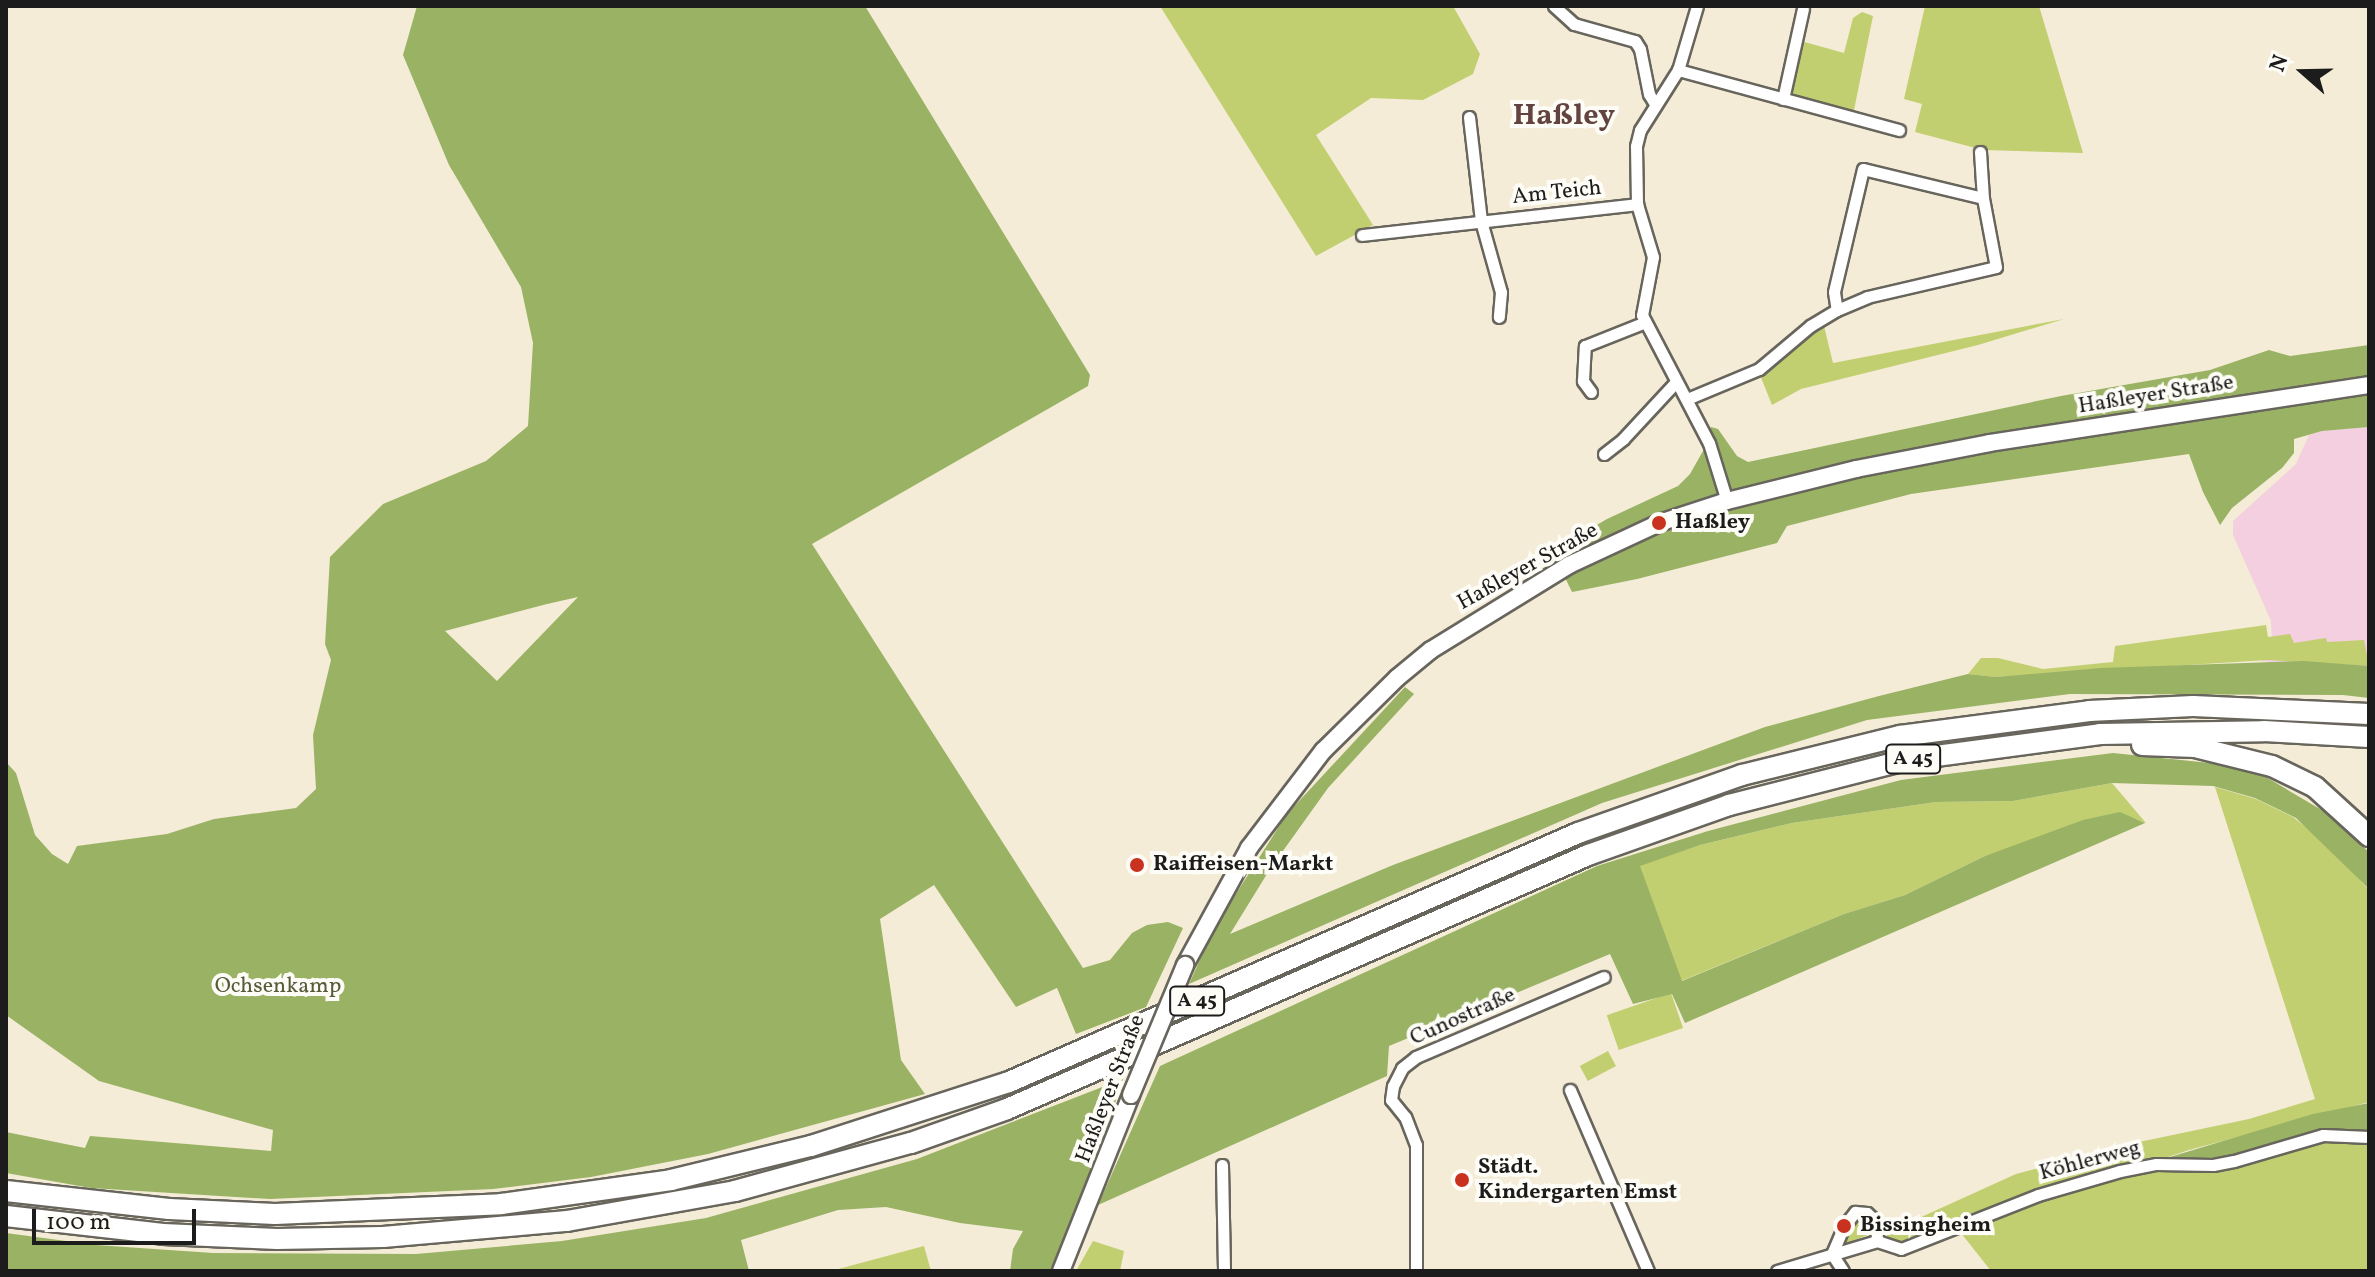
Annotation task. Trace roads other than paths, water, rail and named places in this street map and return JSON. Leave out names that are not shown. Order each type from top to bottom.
[{"type":"highway","name":"A 45","points":[[6,1191],[169,1209],[290,1214],[501,1204],[671,1180],[826,1142],[1009,1082],[1578,833],[1756,771],[1900,736],[2089,711],[2193,706],[2369,714]]},
{"type":"highway","name":"A 45","points":[[6,1216],[177,1235],[277,1239],[383,1237],[503,1229],[735,1191],[911,1143],[1007,1109],[1588,855],[1729,805],[1906,760],[2100,734],[2264,731],[2369,737]]},
{"type":"highway","points":[[2100,734],[2131,744],[2222,751],[2272,766],[2315,787],[2369,836]]},
{"type":"main road","name":"Haßleyer Straße","points":[[1061,1271],[1185,965],[1228,881],[1269,818],[1323,751],[1397,678],[1465,626],[1569,565],[1659,523],[1727,501],[1934,453],[2369,385]]},
{"type":"street","points":[[1554,6],[1574,24],[1635,41],[1640,49],[1649,94],[1655,104]]},
{"type":"street","points":[[1697,6],[1678,70],[1640,130],[1636,146],[1637,204],[1653,257],[1643,323],[1709,443],[1727,501]]},
{"type":"street","points":[[1783,99],[1803,9]]},
{"type":"street","points":[[1678,70],[1899,130]]},
{"type":"street","points":[[1469,117],[1481,221],[1501,292],[1499,317]]},
{"type":"street","points":[[1687,399],[1759,369],[1810,326],[1867,297],[1996,267],[1983,198],[1980,152]]},
{"type":"street","points":[[1837,310],[1834,292],[1863,169],[1983,198]]},
{"type":"street","name":"Am Teich","points":[[1362,235],[1637,204]]},
{"type":"street","points":[[1591,392],[1583,381],[1585,346],[1643,323]]},
{"type":"street","points":[[1604,454],[1623,439],[1676,382]]},
{"type":"street","name":"Cunostraße","points":[[1416,1271],[1416,1145],[1405,1117],[1391,1100],[1393,1086],[1402,1068],[1416,1057],[1604,977]]},
{"type":"street","points":[[1570,1090],[1648,1271]]},
{"type":"street","name":"Köhlerweg","points":[[1777,1271],[1877,1241],[1901,1249],[2038,1195],[2120,1171],[2156,1164],[2223,1163],[2323,1135],[2369,1137]]},
{"type":"street","points":[[1222,1165],[1224,1271]]},
{"type":"street","points":[[1843,1271],[1832,1254],[1844,1226],[1855,1212],[1867,1213],[1876,1221],[1877,1241]]},
{"type":"place","name":"Haßley","points":[[1659,523]]},
{"type":"place","name":"Raiffeisen-Markt","points":[[1137,865]]},
{"type":"place","name":"Städt. Kindergarten Emst","points":[[1462,1180]]},
{"type":"place","name":"Bissingheim","points":[[1844,1226]]},
{"type":"district","name":"Haßley","points":[[1564,116]]},
{"type":"park label","name":"Ochsenkamp","points":[[278,987]]}]
